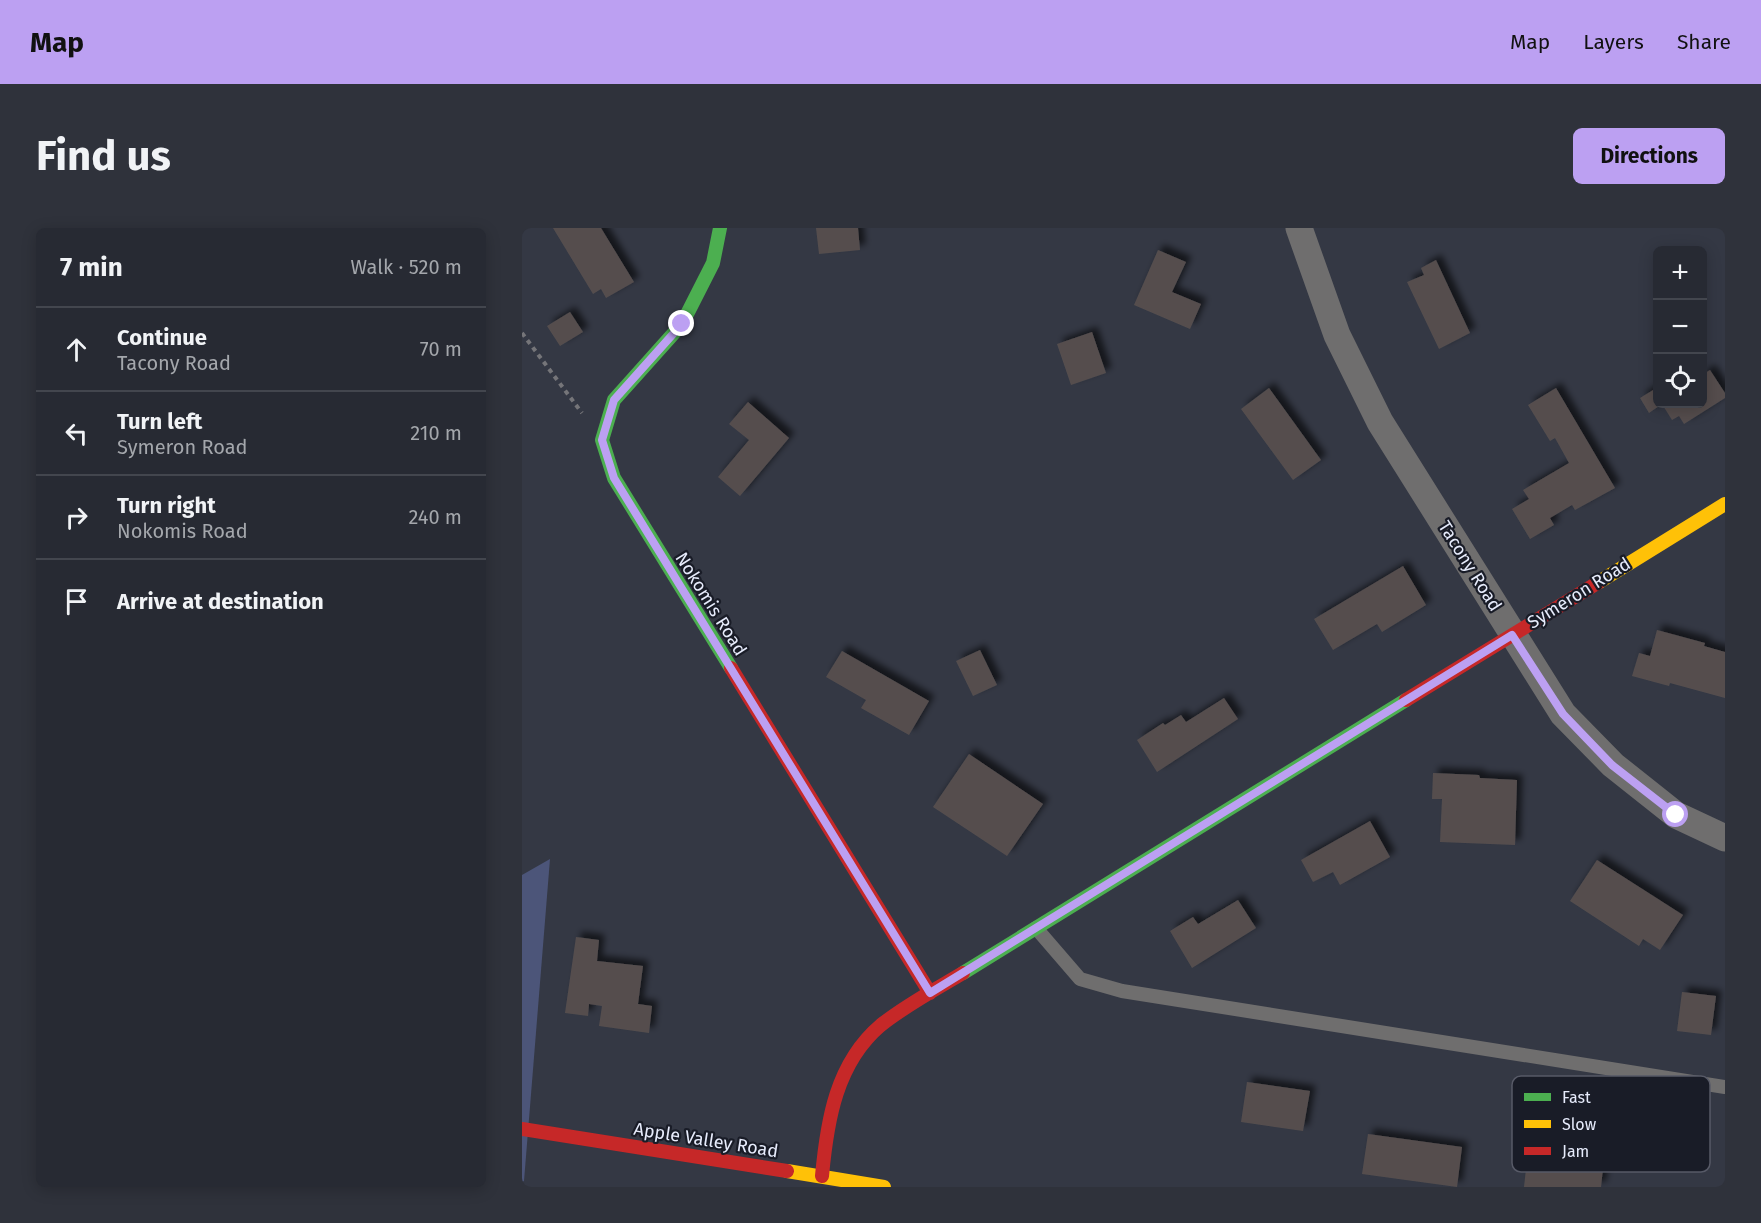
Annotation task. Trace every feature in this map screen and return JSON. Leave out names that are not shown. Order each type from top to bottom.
[{"type":"street","points":[[602,440],[614,400],[682,324],[713,263],[720,228]]},
{"type":"street","name":"Tacony Road","points":[[1299,228],[1337,335],[1380,422],[1563,714],[1612,765],[1676,815],[1725,838]]},
{"type":"street","name":"Nokomis Road","points":[[602,440],[614,478],[930,993]]},
{"type":"street","name":"Symeron Road","points":[[821,1182],[826,1133],[831,1107],[840,1080],[853,1057],[871,1035],[886,1022],[1725,504]]},
{"type":"street","name":"Apple Valley Road","points":[[522,1129],[821,1182],[884,1187]]},
{"type":"lane","points":[[1036,928],[1080,979],[1122,992],[1655,1076]]},
{"type":"lane","points":[[1710,1085],[1725,1087]]},
{"type":"path","points":[[522,333],[602,440]]},
{"type":"shaded area","points":[[550,859],[524,1181],[522,1182],[522,875]]},
{"type":"building","points":[[553,228],[601,228],[634,282],[606,298],[601,289],[593,294]]},
{"type":"building","points":[[816,228],[858,228],[860,250],[819,254]]},
{"type":"building","points":[[1158,250],[1186,262],[1172,292],[1201,304],[1190,329],[1134,305]]},
{"type":"building","points":[[1436,260],[1470,333],[1439,349],[1407,282],[1424,275],[1421,268]]},
{"type":"building","points":[[570,312],[583,332],[560,346],[547,326]]},
{"type":"building","points":[[1092,332],[1106,373],[1071,385],[1057,344]]},
{"type":"building","points":[[1710,370],[1725,393],[1725,398],[1684,424],[1679,416],[1672,420],[1664,408],[1707,408],[1707,372]]},
{"type":"building","points":[[1269,388],[1321,460],[1293,480],[1241,409]]},
{"type":"building","points":[[1556,388],[1615,488],[1575,510],[1572,505],[1550,518],[1554,525],[1530,539],[1512,509],[1529,499],[1523,490],[1569,463],[1555,438],[1550,441],[1528,405]]},
{"type":"building","points":[[1653,390],[1653,408],[1656,408],[1649,413],[1640,398]]},
{"type":"building","points":[[748,402],[789,438],[740,496],[718,477],[749,440],[729,424]]},
{"type":"building","points":[[1403,566],[1426,605],[1382,632],[1377,624],[1333,650],[1314,619]]},
{"type":"building","points":[[1657,630],[1705,643],[1704,646],[1725,652],[1725,698],[1670,683],[1669,686],[1632,676],[1639,653],[1650,656]]},
{"type":"building","points":[[980,650],[997,685],[973,696],[956,661]]},
{"type":"building","points":[[842,651],[929,701],[909,735],[861,708],[866,700],[826,677]]},
{"type":"building","points":[[1224,698],[1238,719],[1157,772],[1137,740],[1163,723],[1165,725],[1181,715],[1186,722]]},
{"type":"building","points":[[969,754],[1043,804],[1007,856],[933,807]]},
{"type":"building","points":[[1433,773],[1479,775],[1480,778],[1517,780],[1515,845],[1440,842],[1442,799],[1432,799]]},
{"type":"building","points":[[1370,821],[1390,857],[1340,885],[1333,872],[1313,882],[1301,860]]},
{"type":"building","points":[[1597,860],[1683,915],[1660,950],[1643,939],[1639,946],[1570,901]]},
{"type":"building","points":[[1238,900],[1256,928],[1192,968],[1170,931],[1193,917],[1198,924]]},
{"type":"building","points":[[576,937],[599,940],[597,961],[643,966],[638,1004],[652,1006],[649,1033],[599,1026],[602,1006],[589,1004],[588,1016],[565,1013]]},
{"type":"building","points":[[1682,992],[1716,996],[1711,1035],[1677,1031]]},
{"type":"building","points":[[1247,1082],[1310,1091],[1303,1131],[1241,1122]]},
{"type":"building","points":[[1368,1134],[1462,1147],[1457,1187],[1362,1174]]},
{"type":"building","points":[[1526,1172],[1603,1172],[1601,1187],[1524,1187]]},
{"type":"traffic: fast","points":[[720,228],[713,263],[682,324],[614,400],[602,440],[614,478],[731,668]]},
{"type":"traffic: fast","points":[[963,973],[1406,700]]},
{"type":"traffic: slow","points":[[1599,582],[1725,504]]},
{"type":"traffic: slow","points":[[787,1171],[884,1187]]},
{"type":"traffic: jam","points":[[1406,700],[1599,582]]},
{"type":"traffic: jam","points":[[731,668],[930,993]]},
{"type":"traffic: jam","points":[[822,1176],[827,1135],[836,1094],[854,1057],[881,1025],[963,973]]},
{"type":"traffic: jam","points":[[522,1129],[787,1171]]},
{"type":"route","points":[[682,324],[614,400],[602,440],[614,478],[930,993],[1512,635],[1563,714],[1612,765],[1676,815]]}]
